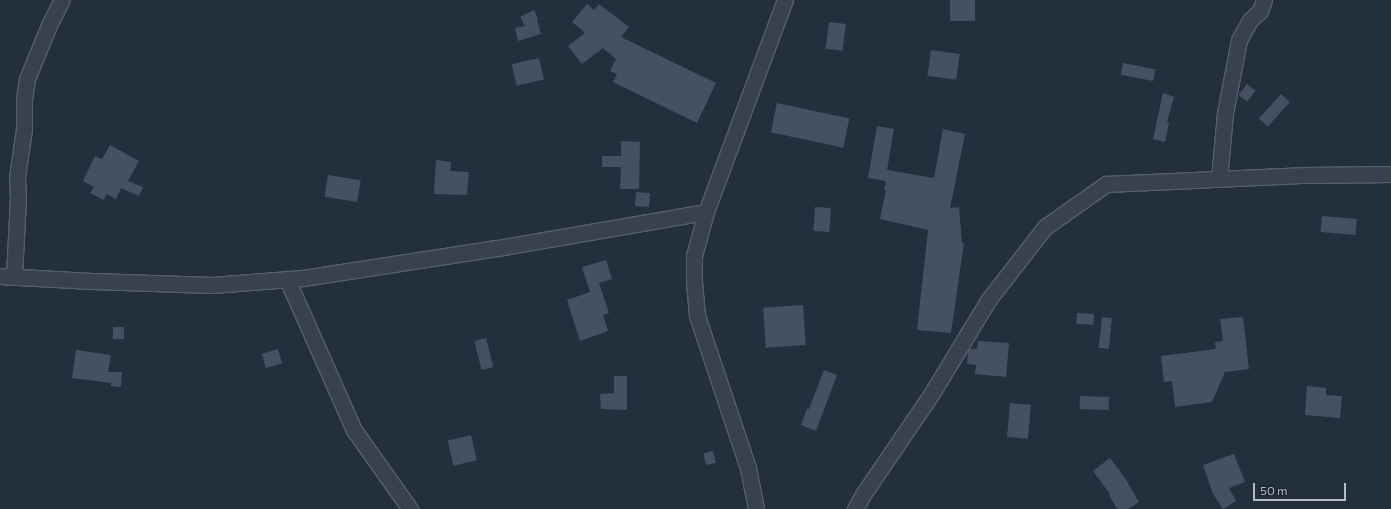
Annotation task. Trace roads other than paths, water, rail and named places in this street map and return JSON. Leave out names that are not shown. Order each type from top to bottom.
[{"type":"street","points":[[62,0],[49,25],[27,79],[25,92],[24,129],[17,177],[18,197],[7,276],[92,281],[212,285],[286,279],[497,248],[706,212]]},
{"type":"street","points":[[756,509],[748,468],[697,316],[694,282],[694,256],[706,212],[785,0]]},
{"type":"street","points":[[1219,179],[1225,113],[1239,40],[1250,20],[1260,11],[1264,0]]},
{"type":"street","points":[[855,509],[864,493],[932,393],[989,299],[1045,227],[1106,184],[1391,174]]},
{"type":"street","points":[[286,279],[354,430],[410,509]]}]
